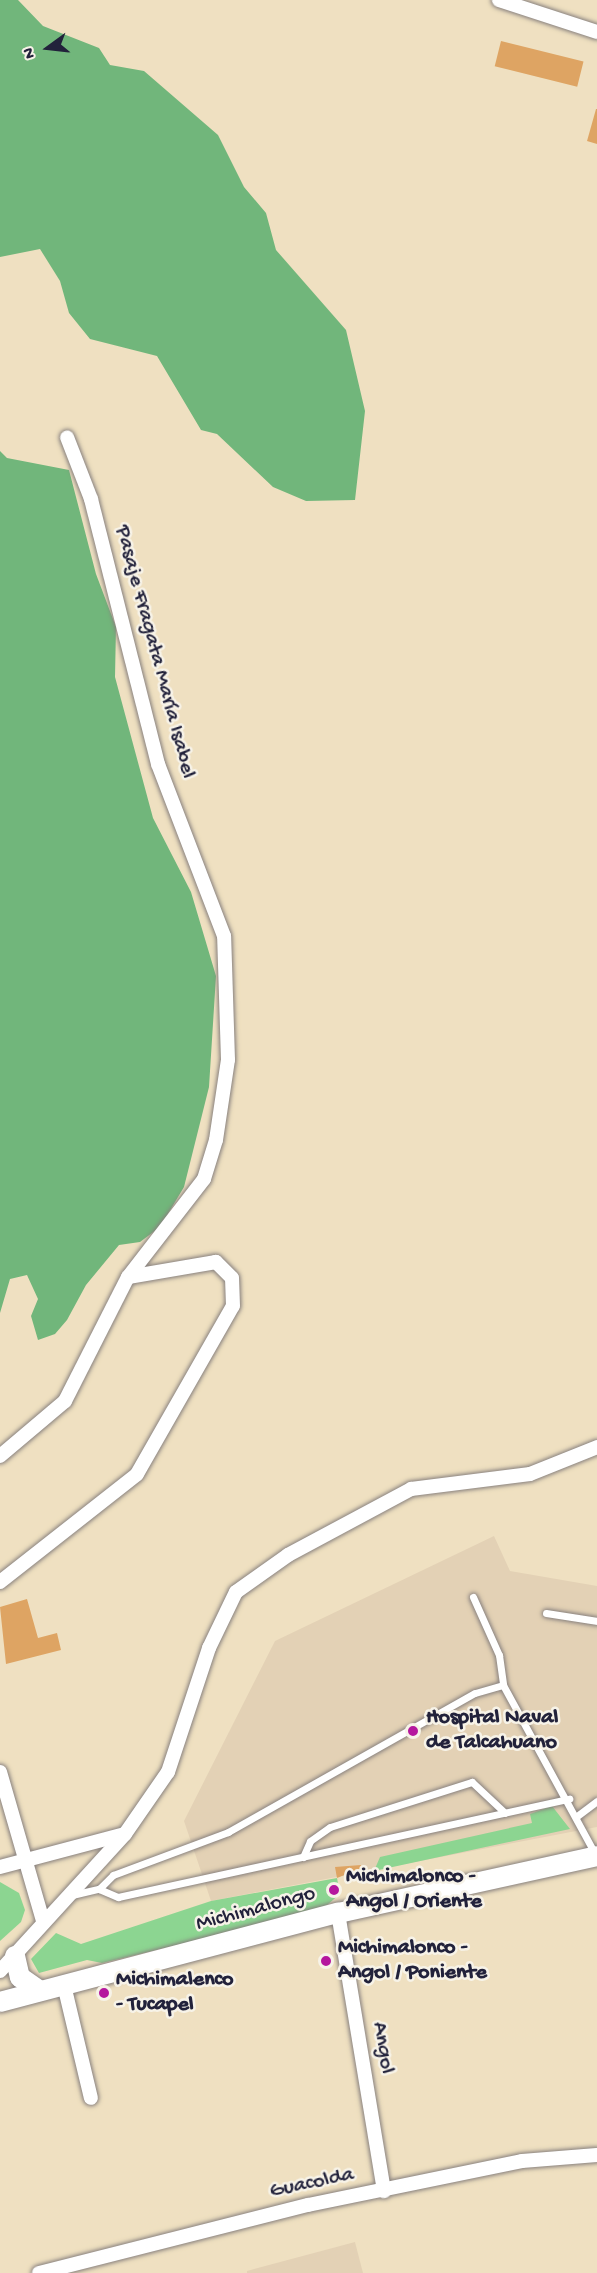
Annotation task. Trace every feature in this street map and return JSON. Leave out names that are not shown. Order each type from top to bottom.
[{"type":"main road","name":"Michimalongo","points":[[0,2002],[338,1913],[596,1856]]},
{"type":"main road","points":[[15,1956],[20,1977],[40,1991]]},
{"type":"street","points":[[499,0],[597,32]]},
{"type":"street","name":"Pasaje Fragata María Isabel","points":[[0,1456],[65,1401],[128,1278],[204,1179],[216,1140],[230,1006],[224,936],[158,764],[91,499],[67,437]]},
{"type":"street","points":[[0,1582],[137,1474],[233,1306],[232,1278],[216,1262],[128,1278]]},
{"type":"street","points":[[0,1971],[43,1921],[72,1895],[124,1834],[168,1772],[223,1616],[236,1592],[257,1574],[411,1489],[530,1474],[597,1447]]},
{"type":"street","points":[[0,1772],[43,1921]]},
{"type":"street","points":[[0,1867],[124,1834]]},
{"type":"street","name":"Angol","points":[[338,1913],[384,2191]]},
{"type":"street","points":[[64,1985],[91,2098]]},
{"type":"street","name":"Guacolda","points":[[39,2273],[158,2239],[522,2161],[597,2155]]},
{"type":"lane","points":[[473,1597],[499,1655],[503,1685],[569,1799],[596,1856]]},
{"type":"lane","points":[[546,1614],[597,1621]]},
{"type":"lane","points":[[72,1895],[99,1889],[113,1875],[228,1833],[475,1693],[503,1685]]},
{"type":"lane","points":[[303,1857],[310,1841],[330,1827],[472,1782],[505,1813]]},
{"type":"lane","points":[[99,1889],[118,1897],[569,1799]]},
{"type":"lane","points":[[577,1816],[597,1801]]},
{"type":"shaded area","name":"Hospital Naval de Talcahuano","points":[[494,1536],[510,1571],[597,1586],[597,1827],[211,1901],[184,1821],[275,1641]]},
{"type":"shaded area","points":[[355,2242],[363,2273],[247,2273],[247,2271]]},
{"type":"green space","points":[[0,0],[18,0],[43,26],[99,48],[110,65],[144,71],[218,135],[244,187],[266,213],[276,250],[346,330],[365,411],[355,500],[306,501],[273,487],[217,434],[201,430],[157,356],[90,339],[69,313],[60,281],[40,249],[0,257]]},
{"type":"green space","points":[[0,451],[7,458],[69,470],[96,574],[116,627],[115,677],[153,818],[191,892],[216,976],[209,1087],[184,1187],[160,1227],[140,1242],[119,1245],[86,1285],[67,1320],[55,1334],[38,1340],[31,1316],[38,1299],[27,1275],[10,1279],[0,1313]]},
{"type":"green space","points":[[552,1806],[570,1829],[374,1871],[380,1857],[532,1823],[530,1814]]},
{"type":"green space","points":[[337,1878],[340,1894],[320,1911],[102,1963],[87,1960],[39,1973],[31,1959],[56,1933],[81,1944],[211,1901]]},
{"type":"green space","points":[[0,1882],[19,1893],[25,1910],[21,1922],[0,1941]]},
{"type":"building","points":[[501,41],[583,62],[577,87],[495,66]]},
{"type":"building","points":[[597,109],[597,144],[587,141]]},
{"type":"building","points":[[27,1599],[38,1638],[57,1633],[61,1650],[6,1664],[0,1607]]},
{"type":"building","points":[[361,1865],[362,1868],[337,1878],[335,1867]]},
{"type":"place","name":"Hospital Naval de Talcahuano","points":[[413,1731]]},
{"type":"place","name":"Michimalonco - Angol / Oriente","points":[[334,1890]]},
{"type":"place","name":"Michimalonco - Angol / Poniente","points":[[326,1961]]},
{"type":"place","name":"Michimalenco - Tucapel","points":[[104,1993]]}]
